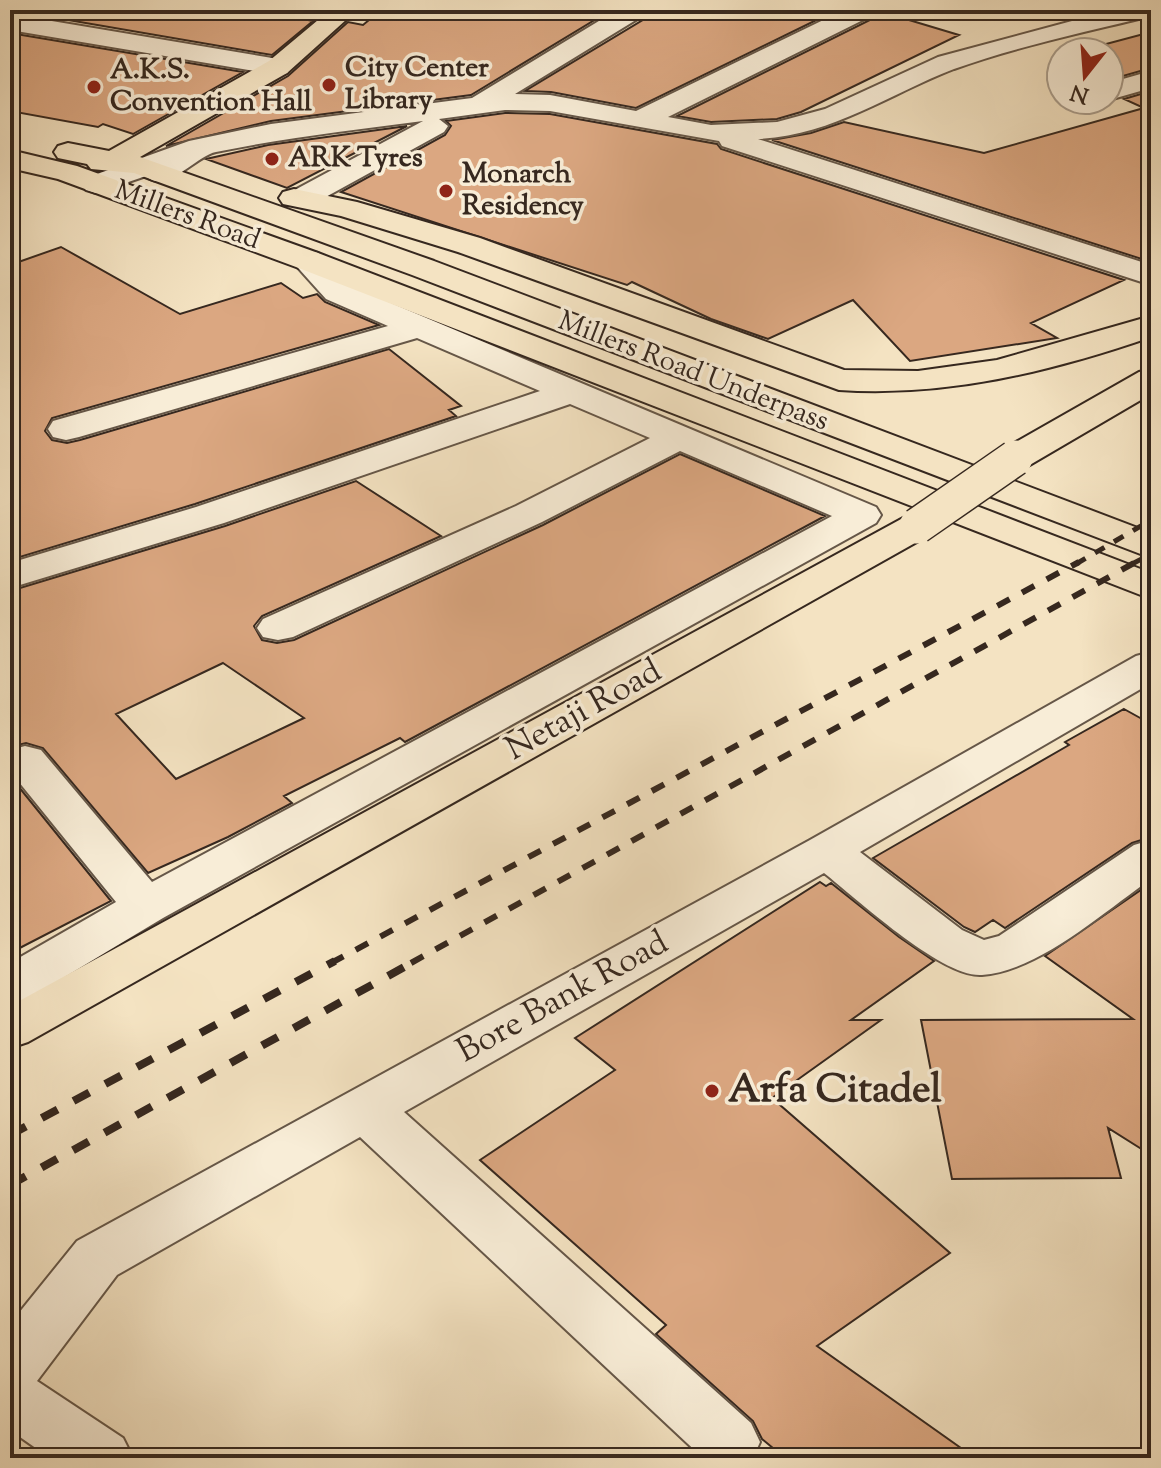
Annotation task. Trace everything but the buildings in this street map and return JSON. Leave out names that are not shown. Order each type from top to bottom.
[{"type":"main road","points":[[10,180],[139,166],[278,67],[343,12]]},
{"type":"main road","name":"Millers Road Underpass","points":[[10,143],[139,166],[236,200],[423,268],[1151,546]]},
{"type":"main road","name":"Millers Road","points":[[10,159],[67,172],[307,260]]},
{"type":"main road","points":[[236,200],[302,198],[346,208],[469,245],[839,380],[883,384],[989,372],[1151,326]]},
{"type":"main road","name":"Millers Road Underpass","points":[[307,260],[1151,587]]},
{"type":"main road","name":"Netaji Road","points":[[10,1029],[917,526],[1015,458],[1151,379]]},
{"type":"street","points":[[311,10],[343,12]]},
{"type":"street","points":[[480,104],[635,10]]},
{"type":"street","points":[[641,119],[864,10]]},
{"type":"street","points":[[711,133],[777,130],[835,115],[947,63],[1146,10]]},
{"type":"street","points":[[10,22],[278,67]]},
{"type":"street","points":[[1125,87],[1151,79]]},
{"type":"street","points":[[96,184],[139,166],[199,147],[271,132],[480,104],[550,103],[711,133],[1151,275]]},
{"type":"street","points":[[302,198],[434,126]]},
{"type":"street","points":[[10,986],[146,906],[862,515],[337,292],[307,260]]},
{"type":"street","points":[[66,429],[420,327]]},
{"type":"street","points":[[10,576],[210,515],[571,392]]},
{"type":"street","points":[[278,628],[529,514],[680,437]]},
{"type":"street","name":"Bore Bank Road","points":[[10,1369],[97,1258],[827,851],[1151,665]]},
{"type":"street","points":[[25,760],[146,906]]},
{"type":"street","points":[[827,851],[944,942],[980,958],[1014,950],[1151,856]]},
{"type":"street","points":[[364,1108],[729,1442]]},
{"type":"street","points":[[10,1396],[101,1458]]},
{"type":"railway","points":[[1076,564],[1151,520]]},
{"type":"railway","points":[[1132,564],[1151,554]]},
{"type":"railway","points":[[331,963],[1079,562]]},
{"type":"railway","points":[[411,963],[1136,562]]},
{"type":"railway","points":[[10,1135],[335,961]]},
{"type":"railway","points":[[10,1185],[415,961]]},
{"type":"place","name":"City Center Library","points":[[329,85]]},
{"type":"place","name":"A.K.S. Convention Hall","points":[[94,87]]},
{"type":"place","name":"ARK Tyres","points":[[272,159]]},
{"type":"place","name":"Monarch Residency","points":[[446,191]]},
{"type":"place","name":"Arfa Citadel","points":[[712,1091]]}]
